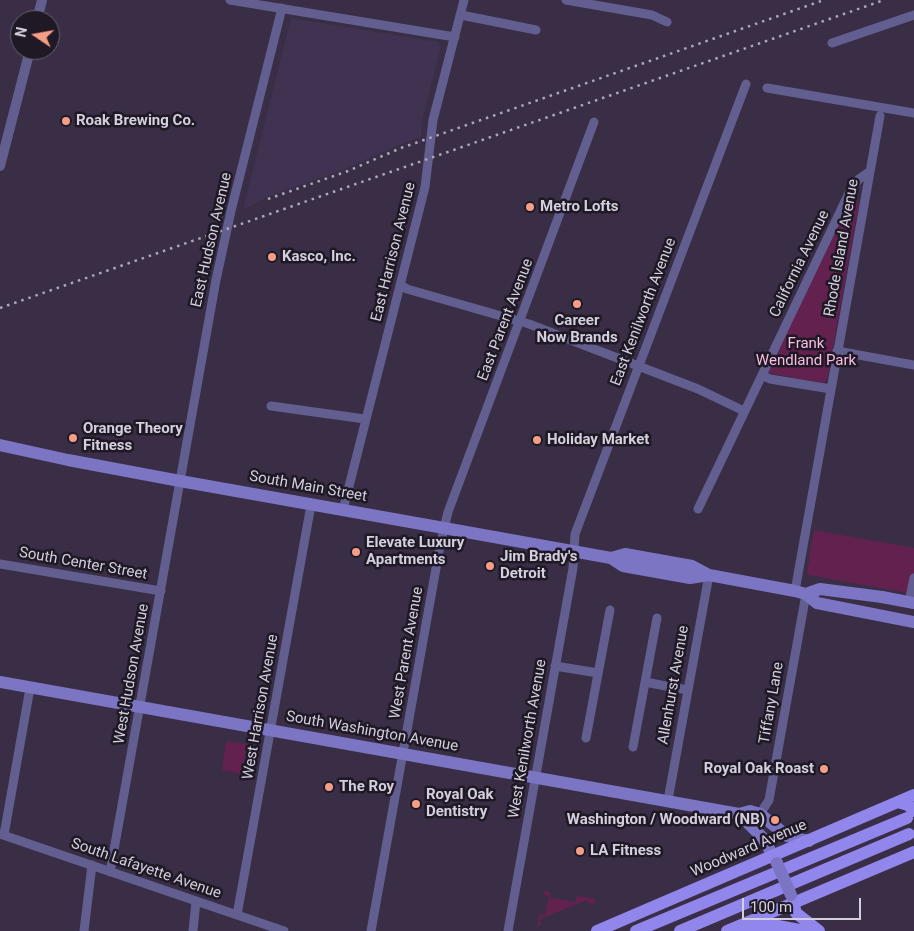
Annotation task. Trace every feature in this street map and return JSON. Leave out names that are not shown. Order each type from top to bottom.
[{"type":"main road","name":"South Main Street","points":[[0,444],[68,460],[180,481],[611,558],[625,554],[692,566],[708,575],[801,592],[820,590],[912,603]]},
{"type":"main road","name":"South Main Street","points":[[801,592],[817,603],[914,622]]},
{"type":"main road","points":[[848,610],[868,607],[898,612],[912,603]]},
{"type":"main road","name":"South Washington Avenue","points":[[0,682],[739,814],[750,811],[760,814]]},
{"type":"main road","name":"Woodward Avenue","points":[[597,931],[776,859],[809,841],[914,795]]},
{"type":"main road","points":[[636,931],[911,814],[908,805],[898,802]]},
{"type":"main road","points":[[739,814],[763,838],[776,859],[796,913],[819,931]]},
{"type":"main road","points":[[760,814],[782,833],[809,841]]},
{"type":"main road","points":[[727,931],[792,899],[909,854],[912,838]]},
{"type":"main road","points":[[680,931],[912,838]]},
{"type":"main road","points":[[740,926],[770,926],[805,931]]},
{"type":"street","points":[[230,0],[455,37]]},
{"type":"street","name":"East Harrison Avenue","points":[[343,510],[427,178],[433,120],[464,0]]},
{"type":"street","points":[[566,0],[652,15],[667,22]]},
{"type":"street","name":"East Hudson Avenue","points":[[180,481],[220,260],[282,8]]},
{"type":"street","points":[[461,15],[536,30]]},
{"type":"street","points":[[832,43],[914,15]]},
{"type":"street","points":[[0,166],[27,60]]},
{"type":"street","name":"East Kenilworth Avenue","points":[[574,551],[575,534],[746,84]]},
{"type":"street","points":[[767,88],[914,113]]},
{"type":"street","name":"Rhode Island Avenue","points":[[801,592],[837,351],[880,116]]},
{"type":"street","name":"East Parent Avenue","points":[[444,528],[449,508],[594,122]]},
{"type":"street","name":"California Avenue","points":[[698,509],[850,192],[859,179],[869,172]]},
{"type":"street","points":[[400,285],[407,289],[520,321],[698,389],[744,411]]},
{"type":"street","points":[[837,351],[914,365]]},
{"type":"street","points":[[762,375],[770,379],[831,389]]},
{"type":"street","points":[[271,406],[365,419]]},
{"type":"street","name":"West Hudson Avenue","points":[[110,872],[180,481]]},
{"type":"street","name":"West Harrison Avenue","points":[[237,915],[311,505]]},
{"type":"street","name":"West Parent Avenue","points":[[371,931],[444,528]]},
{"type":"street","name":"West Kenilworth Avenue","points":[[508,931],[573,568],[574,551]]},
{"type":"street","name":"South Center Street","points":[[0,564],[161,591]]},
{"type":"street","name":"Allenhurst Avenue","points":[[668,800],[708,575]]},
{"type":"street","points":[[912,603],[914,578]]},
{"type":"street","name":"Tiffany Lane","points":[[760,814],[769,800],[801,592]]},
{"type":"street","points":[[586,738],[610,610]]},
{"type":"street","points":[[634,747],[657,618]]},
{"type":"street","points":[[555,666],[598,673]]},
{"type":"street","points":[[646,682],[687,690]]},
{"type":"street","points":[[2,835],[30,688]]},
{"type":"street","name":"South Lafayette Avenue","points":[[2,835],[284,931]]},
{"type":"street","points":[[84,931],[92,865]]},
{"type":"street","points":[[193,931],[196,901]]},
{"type":"shaded area","points":[[291,18],[438,42],[441,47],[421,124],[421,137],[345,169],[267,197],[243,210]]},
{"type":"green space","name":"Frank Wendland Park","points":[[855,197],[859,203],[827,380],[823,383],[768,373],[851,199]]},
{"type":"green space","points":[[814,530],[914,548],[914,594],[809,575],[807,573]]},
{"type":"green space","points":[[226,741],[247,744],[242,774],[222,770]]},
{"type":"green space","points":[[545,890],[550,892],[550,898],[575,902],[577,896],[579,896],[595,899],[596,901],[590,905],[587,900],[540,919],[541,925],[538,927],[539,914],[545,915],[549,897],[544,895]]},
{"type":"railway","points":[[268,199],[348,171],[401,148],[824,0]]},
{"type":"railway","points":[[0,308],[884,0]]},
{"type":"place","name":"Roak Brewing Co.","points":[[66,121]]},
{"type":"place","name":"Metro Lofts","points":[[530,207]]},
{"type":"place","name":"Kasco, Inc.","points":[[272,257]]},
{"type":"place","name":"Career Now Brands","points":[[577,304]]},
{"type":"place","name":"Orange Theory Fitness","points":[[73,438]]},
{"type":"place","name":"Holiday Market","points":[[537,440]]},
{"type":"place","name":"Elevate Luxury Apartments","points":[[356,552]]},
{"type":"place","name":"Jim Brady's Detroit","points":[[490,566]]},
{"type":"place","name":"Royal Oak Roast","points":[[824,769]]},
{"type":"place","name":"The Roy","points":[[329,787]]},
{"type":"place","name":"Royal Oak Dentistry","points":[[416,804]]},
{"type":"place","name":"Washington / Woodward (NB)","points":[[775,820]]},
{"type":"place","name":"LA Fitness","points":[[580,851]]}]
